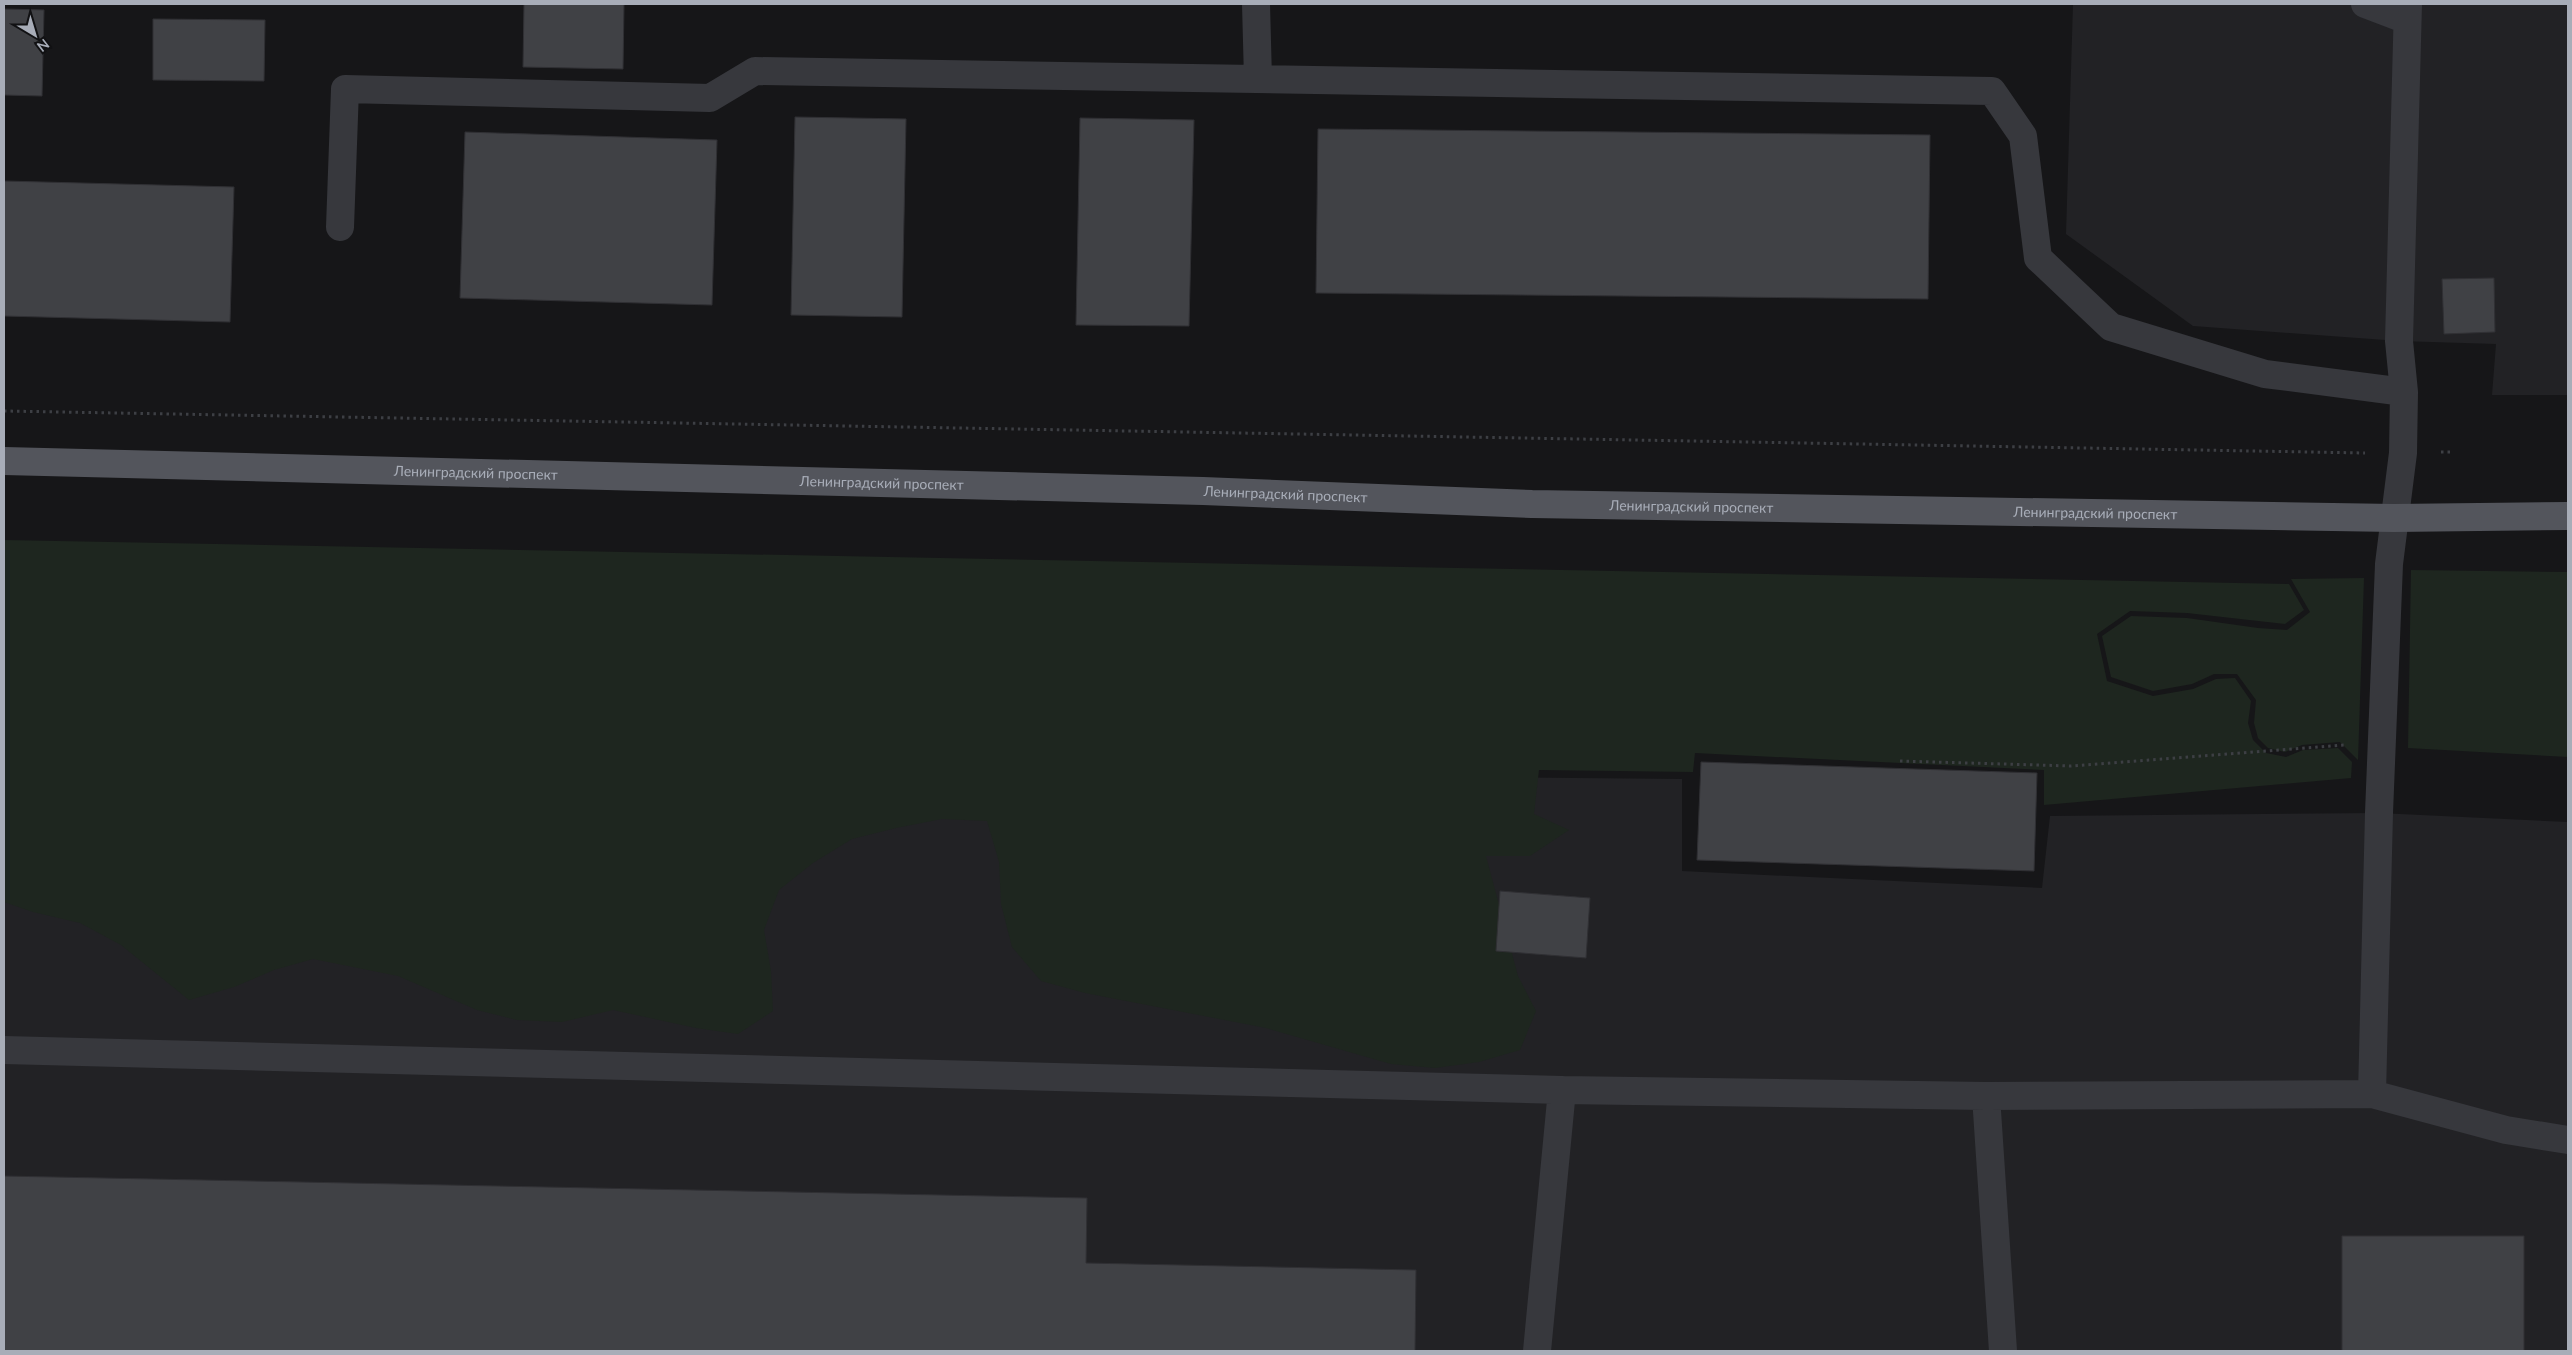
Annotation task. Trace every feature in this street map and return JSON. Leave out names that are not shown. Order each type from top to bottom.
[{"type":"main road","name":"Ленинградский проспект","points":[[4,461],[1203,491],[1532,504],[2394,518],[2568,516]]},
{"type":"lane","points":[[1256,4],[1258,79]]},
{"type":"lane","points":[[2365,4],[2408,12],[2399,341],[2404,392],[2403,453],[2388,564],[2372,1094]]},
{"type":"lane","points":[[340,227],[345,89],[710,98],[755,71],[1992,91],[2023,136],[2038,258],[2110,327],[2265,374],[2404,392]]},
{"type":"lane","points":[[4,1050],[1562,1090],[1986,1096],[2372,1094],[2506,1130],[2568,1140]]},
{"type":"lane","points":[[1537,1351],[1562,1090]]},
{"type":"lane","points":[[1986,1096],[2003,1351]]},
{"type":"path","points":[[4,411],[2362,453]]},
{"type":"path","points":[[1900,761],[2071,766],[2382,742]]},
{"type":"shaded area","points":[[2073,4],[2568,4],[2568,395],[2492,395],[2496,344],[2399,341],[2193,326],[2066,234]]},
{"type":"shaded area","points":[[4,540],[2289,584],[2304,610],[2285,624],[2187,613],[2130,611],[2097,634],[2107,681],[2153,696],[2193,689],[2216,679],[2235,678],[2251,701],[2248,723],[2253,740],[2266,753],[2286,757],[2303,750],[2338,748],[2352,762],[2351,778],[2044,805],[2044,770],[1695,753],[1693,772],[1539,770],[1534,814],[1569,830],[1530,856],[1486,856],[1518,976],[1536,1011],[1520,1050],[1479,1062],[1435,1068],[1391,1064],[1266,1028],[1085,993],[1041,981],[1012,947],[1001,904],[999,862],[987,821],[942,819],[852,839],[813,863],[779,890],[764,930],[771,971],[773,1011],[738,1034],[696,1028],[613,1010],[562,1022],[517,1020],[477,1010],[398,976],[313,959],[274,970],[234,987],[189,1000],[121,945],[80,923],[33,912],[4,902]]},
{"type":"shaded area","points":[[2411,570],[2568,572],[2568,757],[2408,748]]},
{"type":"shaded area","points":[[2364,578],[2358,760],[2340,742],[2302,745],[2285,752],[2268,748],[2258,738],[2254,723],[2256,700],[2237,674],[2214,674],[2192,684],[2153,691],[2111,677],[2102,636],[2131,616],[2187,618],[2287,630],[2310,612],[2291,579]]},
{"type":"shaded area","points":[[4,763],[1682,779],[1682,871],[2042,888],[2050,816],[2379,813],[2568,822],[2568,1351],[4,1351]]},
{"type":"building","points":[[524,4],[624,4],[623,69],[523,67]]},
{"type":"building","points":[[4,9],[44,10],[42,96],[4,95]]},
{"type":"building","points":[[153,19],[265,20],[264,81],[153,80]]},
{"type":"building","points":[[795,117],[906,119],[902,317],[791,315]]},
{"type":"building","points":[[1080,118],[1194,120],[1189,326],[1076,325]]},
{"type":"building","points":[[1318,129],[1930,135],[1928,299],[1316,293]]},
{"type":"building","points":[[465,132],[717,140],[712,305],[460,298]]},
{"type":"building","points":[[4,181],[234,187],[230,322],[4,316]]},
{"type":"building","points":[[2494,278],[2495,332],[2444,334],[2442,279]]},
{"type":"building","points":[[1701,762],[2037,773],[2034,871],[1697,860]]},
{"type":"building","points":[[1500,891],[1590,898],[1586,958],[1496,951]]},
{"type":"building","points":[[4,1176],[1087,1198],[1086,1263],[1416,1270],[1415,1351],[4,1351]]},
{"type":"building","points":[[2342,1236],[2524,1236],[2524,1351],[2342,1351]]}]
